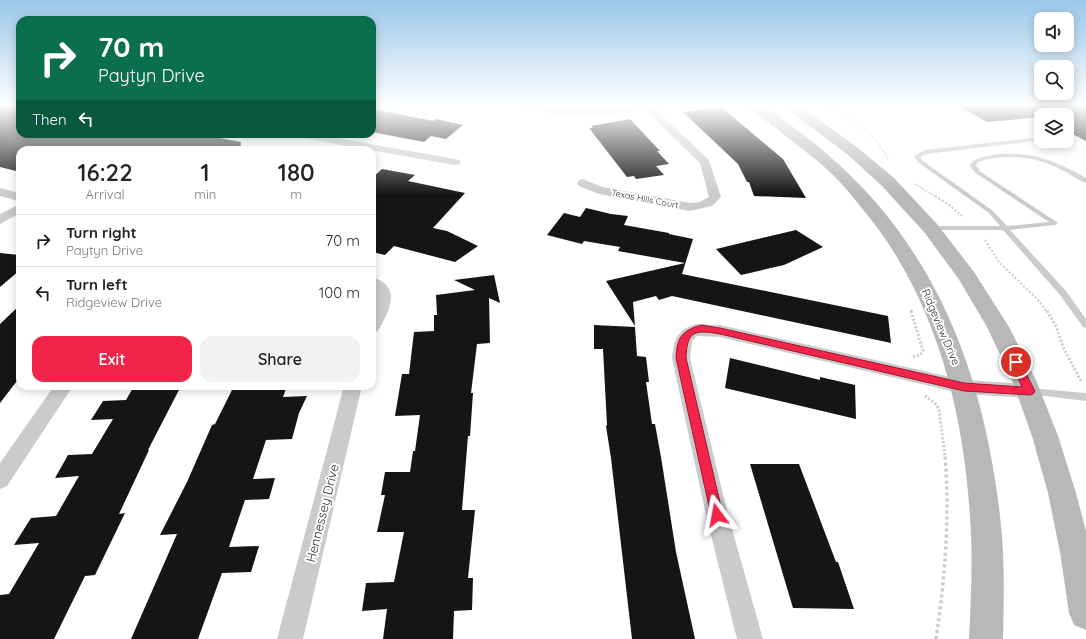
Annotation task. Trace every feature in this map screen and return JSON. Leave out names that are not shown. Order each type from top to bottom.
[{"type":"main road","name":"Ridgeview Drive","points":[[794,135],[834,168],[858,192],[889,231],[923,284],[938,316],[964,387],[974,432],[982,480],[987,533],[988,593],[986,639]]},
{"type":"main road","points":[[831,135],[868,164],[931,228],[966,275],[1004,338],[1030,391],[1055,463],[1080,574],[1086,613]]},
{"type":"street","name":"Texas Hills Court","points":[[584,183],[599,190],[690,207],[707,204],[713,201],[716,197],[705,162],[676,135]]},
{"type":"street","points":[[322,138],[366,146]]},
{"type":"street","points":[[376,148],[455,162]]},
{"type":"street","points":[[0,192],[16,196]]},
{"type":"street","points":[[0,220],[16,210]]},
{"type":"street","points":[[376,319],[384,303],[378,286]]},
{"type":"street","points":[[750,639],[717,515],[681,358],[682,343],[688,333],[701,328],[720,331],[964,387],[1030,391]]},
{"type":"street","points":[[0,480],[61,390]]},
{"type":"street","name":"Hennessey Drive","points":[[290,639],[352,390]]},
{"type":"lane","points":[[1032,140],[925,152],[917,156],[921,162],[992,212],[1063,293],[1086,325]]},
{"type":"lane","points":[[931,228],[1006,228],[1055,223],[979,172],[974,168],[976,161],[1018,154],[1028,155],[1050,161],[1086,181]]},
{"type":"lane","points":[[1030,391],[1086,397]]},
{"type":"path","points":[[871,135],[891,164]]},
{"type":"path","points":[[909,181],[948,204],[965,218]]},
{"type":"path","points":[[982,237],[989,245],[994,256],[1035,296],[1049,314],[1056,326],[1063,347],[1081,381]]},
{"type":"path","points":[[908,358],[914,357],[923,351],[911,310]]},
{"type":"path","points":[[921,394],[934,402],[939,409],[946,465],[946,550],[942,598],[936,639]]},
{"type":"building","points":[[0,135],[16,135],[16,138],[219,138],[241,142],[240,146],[16,146],[16,171],[0,167]]},
{"type":"building","points":[[387,135],[451,135],[446,139],[431,136],[424,142]]},
{"type":"building","points":[[594,135],[645,135],[660,151],[657,151],[669,164],[656,166],[664,175],[636,179],[634,176],[627,177]]},
{"type":"building","points":[[707,135],[754,135],[783,159],[806,198],[754,196],[749,182],[747,182],[738,164]]},
{"type":"building","points":[[1074,135],[1086,135],[1086,141]]},
{"type":"building","points":[[382,169],[415,175],[408,181],[465,193],[433,228],[447,231],[478,246],[455,262],[394,246],[385,255],[376,253],[376,174]]},
{"type":"building","points":[[586,208],[611,214],[628,216],[624,225],[693,239],[682,274],[888,316],[891,343],[672,296],[659,300],[656,296],[633,302],[635,326],[606,281],[685,263],[618,251],[620,247],[584,241],[582,244],[547,235],[564,213],[580,217]]},
{"type":"building","points":[[796,230],[823,247],[784,265],[741,275],[716,249]]},
{"type":"building","points":[[0,253],[16,255],[16,273],[0,287]]},
{"type":"building","points":[[494,275],[500,303],[489,298],[490,343],[477,344],[471,393],[473,393],[470,436],[468,436],[462,510],[475,510],[468,578],[473,578],[472,610],[454,611],[453,639],[383,639],[387,609],[362,611],[366,583],[394,582],[404,532],[377,532],[385,495],[381,495],[385,472],[410,472],[413,451],[415,451],[420,415],[395,416],[402,374],[409,374],[414,332],[434,331],[434,315],[437,315],[436,295],[475,290],[454,280]]},
{"type":"building","points":[[16,309],[16,382],[0,403],[0,324]]},
{"type":"building","points":[[594,325],[635,327],[637,356],[646,357],[649,382],[646,382],[652,424],[655,424],[676,552],[695,639],[632,639],[606,426],[603,349],[594,349]]},
{"type":"building","points":[[730,358],[820,380],[820,377],[855,385],[856,419],[725,388]]},
{"type":"building","points":[[132,390],[179,390],[148,450],[119,514],[125,513],[95,575],[85,576],[54,639],[0,639],[0,595],[9,594],[39,543],[14,545],[31,518],[56,516],[79,476],[55,478],[68,455],[92,454],[113,419],[91,420],[103,401],[126,400]]},
{"type":"building","points":[[232,390],[286,390],[283,397],[307,396],[299,413],[292,439],[266,440],[253,479],[275,478],[269,499],[245,500],[229,547],[259,546],[251,572],[222,573],[198,639],[131,639],[177,534],[160,535],[187,482],[212,425],[215,424]]},
{"type":"building","points":[[750,464],[799,464],[836,562],[838,562],[854,609],[793,608]]},
{"type":"route","points":[[717,515],[681,358],[682,343],[688,333],[701,328],[720,331],[964,387],[1030,391],[1016,362]]}]
